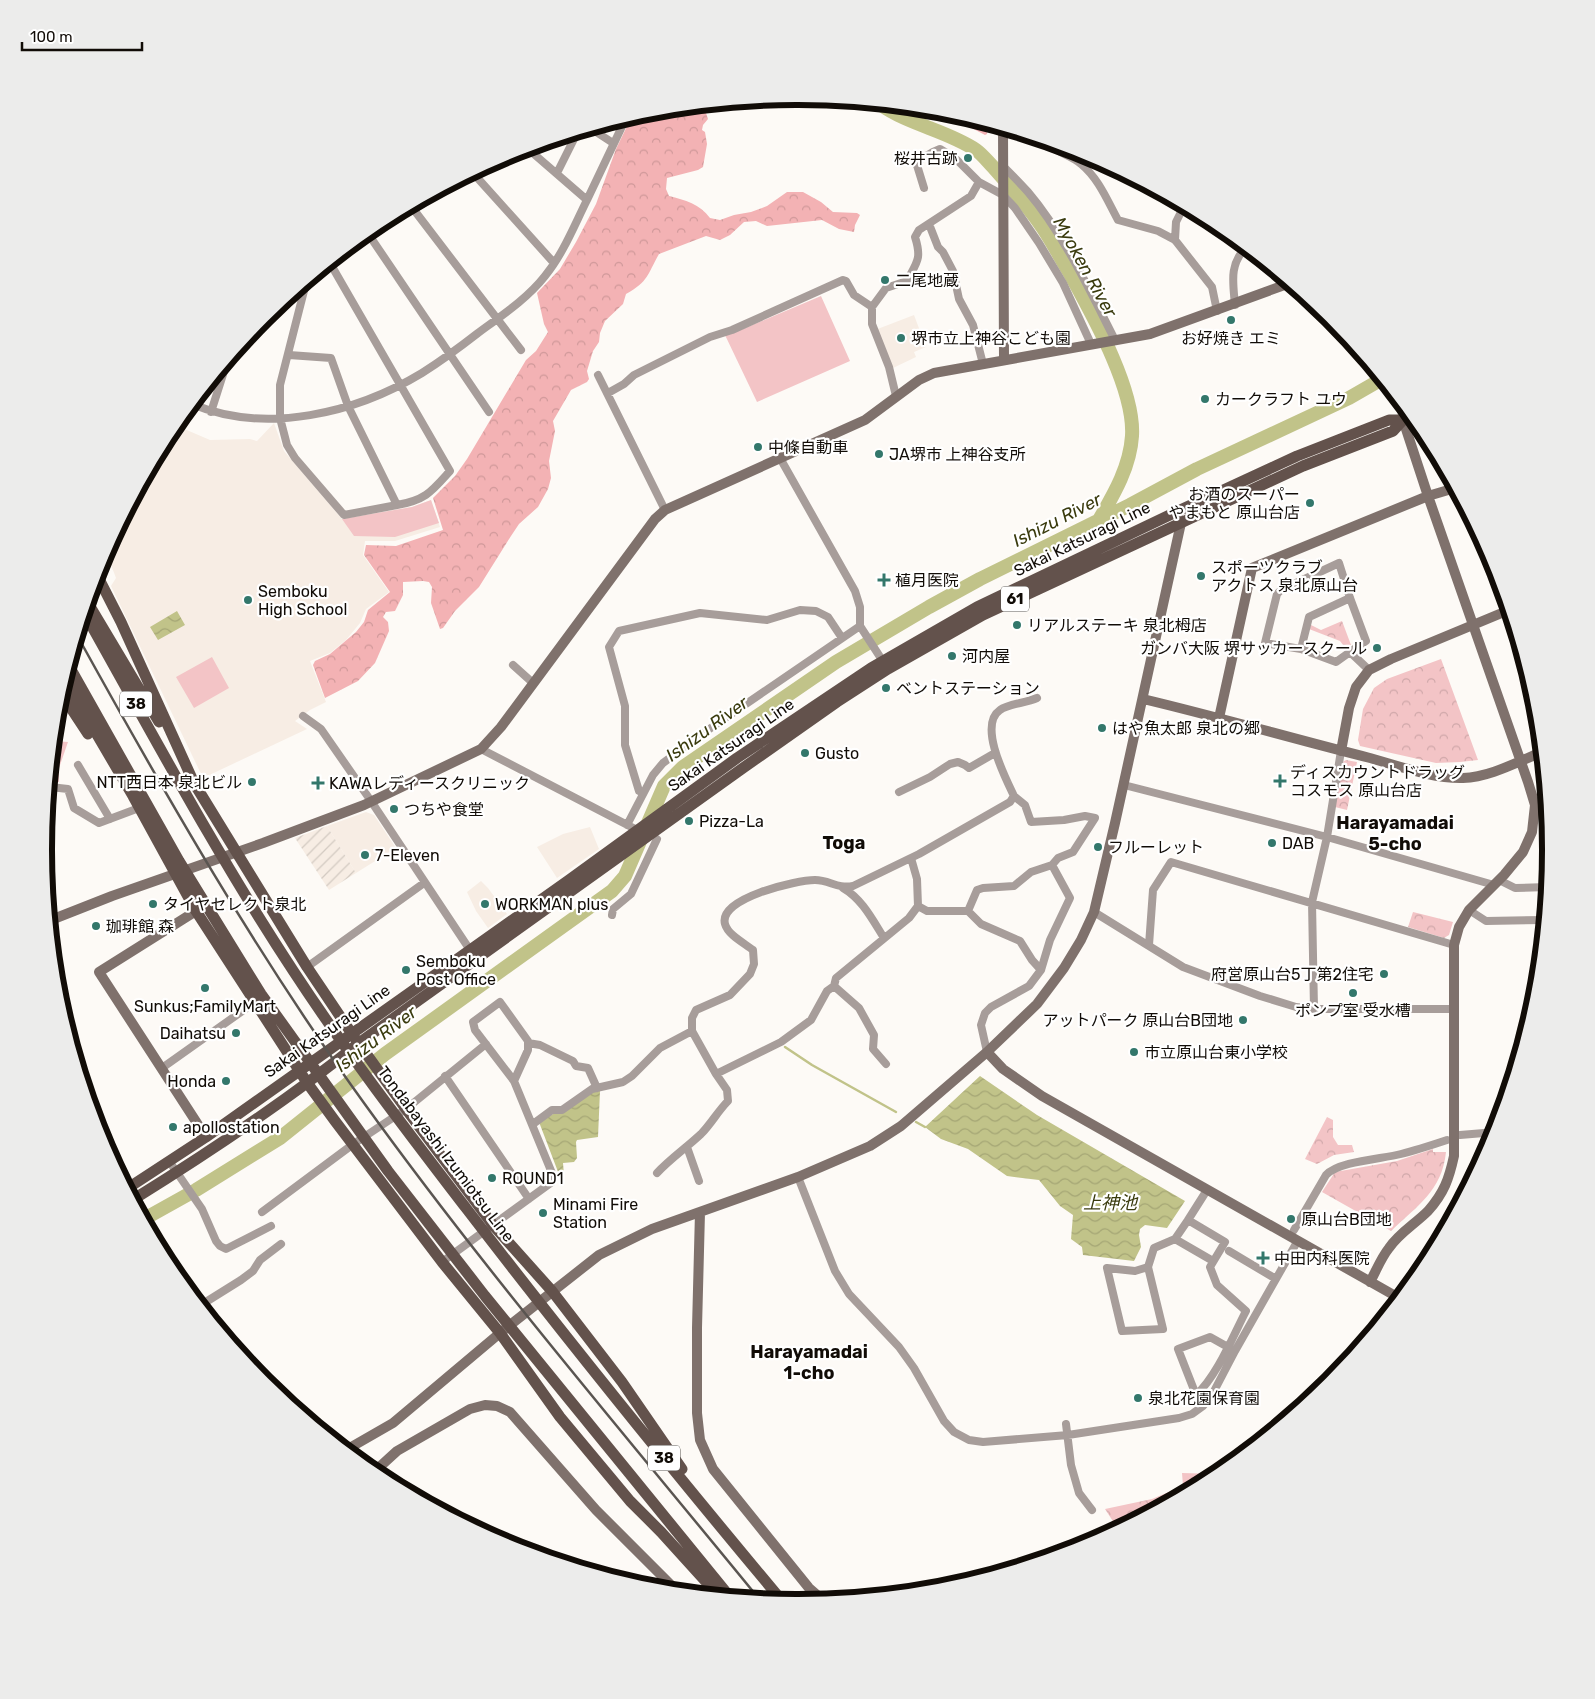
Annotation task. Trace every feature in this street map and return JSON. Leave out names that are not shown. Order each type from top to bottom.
[{"type":"main road","name":"Sakai Katsuragi Line","points":[[138,1197],[180,1176],[310,1087],[359,1042],[470,950],[631,830],[662,814],[753,747],[833,692],[883,661],[977,607],[1176,512],[1297,456],[1389,420],[1405,419]]},
{"type":"main road","name":"Sakai Katsuragi Line","points":[[132,1185],[206,1137],[300,1070],[359,1042],[619,857],[654,835],[837,702],[883,661],[1303,466],[1392,430],[1406,420]]},
{"type":"main road","points":[[102,584],[121,622],[194,783]]},
{"type":"main road","points":[[92,610],[236,853],[307,967],[406,1108],[494,1225],[552,1291],[622,1382],[729,1537]]},
{"type":"main road","name":"Tondabayashi Izumiotsu Line","points":[[89,621],[213,843],[335,1032],[421,1149],[548,1312],[776,1594]]},
{"type":"main road","name":"38","points":[[74,675],[179,860],[262,994],[388,1171],[518,1337],[725,1591]]},
{"type":"main road","points":[[70,689],[196,911],[310,1087],[442,1262],[500,1333],[560,1417],[617,1486],[713,1589]]},
{"type":"main road","points":[[67,702],[132,796]]},
{"type":"street","points":[[198,407],[211,412],[239,417],[302,417],[366,400],[421,373],[450,354],[498,318],[544,277],[566,243],[622,126]]},
{"type":"street","points":[[597,132],[613,143]]},
{"type":"street","points":[[1003,134],[1004,360]]},
{"type":"street","points":[[557,173],[573,139]]},
{"type":"street","points":[[924,188],[916,162],[940,149],[955,158],[979,182],[1003,194],[1020,215],[1063,283],[1092,344]]},
{"type":"street","points":[[1060,152],[1081,163],[1096,179],[1118,220],[1158,231],[1175,240],[1212,287],[1218,311]]},
{"type":"street","points":[[533,153],[587,200]]},
{"type":"street","points":[[1004,168],[1028,192],[1051,224],[1081,274],[1113,340]]},
{"type":"street","points":[[477,177],[554,263]]},
{"type":"street","points":[[896,396],[889,367],[872,324],[872,307],[886,288],[906,281],[918,259],[920,251],[915,237],[919,230],[971,196],[979,182]]},
{"type":"street","points":[[415,211],[522,350]]},
{"type":"street","points":[[1175,240],[1176,222],[1181,211]]},
{"type":"street","points":[[929,224],[938,248],[943,252],[952,271],[959,299],[973,325],[983,364]]},
{"type":"street","points":[[372,239],[489,412]]},
{"type":"street","points":[[1235,305],[1234,264],[1242,252]]},
{"type":"street","points":[[304,291],[280,385],[280,418],[287,445],[344,515],[416,502],[433,490],[450,471],[333,267]]},
{"type":"street","points":[[608,393],[624,384],[634,375],[710,337],[732,330],[843,280],[846,281],[854,295],[872,307]]},
{"type":"street","points":[[56,918],[175,873],[236,853],[371,801],[480,749],[501,727],[655,519],[665,510],[865,420],[919,380],[934,373],[1150,334],[1235,305],[1284,285]]},
{"type":"street","points":[[289,355],[331,358],[348,406],[397,505]]},
{"type":"street","points":[[598,375],[665,510]]},
{"type":"street","points":[[211,412],[223,376]]},
{"type":"street","points":[[1370,1282],[1389,1247],[1407,1228],[1427,1212],[1442,1192],[1449,1178],[1454,1156],[1454,945],[1459,927],[1469,910],[1497,883],[1523,852],[1532,832],[1535,805],[1428,496],[1410,426]]},
{"type":"street","points":[[780,458],[856,591],[862,628],[883,661]]},
{"type":"street","points":[[1219,718],[1252,568],[1428,496],[1450,490]]},
{"type":"street","points":[[352,1447],[393,1423],[500,1333],[599,1255],[652,1229],[798,1176],[870,1146],[893,1131],[986,1052],[1037,1004],[1056,981],[1081,940],[1094,912],[1124,785],[1181,523],[1176,512]]},
{"type":"street","points":[[1339,564],[1350,598],[1366,641],[1336,662],[1301,649],[1265,643],[1277,594],[1281,590],[1339,564]]},
{"type":"street","points":[[1301,649],[1308,617],[1350,598]]},
{"type":"street","points":[[643,793],[639,791],[625,745],[625,706],[609,646],[619,631],[700,613],[767,620],[800,610],[816,611],[828,617],[842,638]]},
{"type":"street","points":[[1314,1009],[1312,902],[1327,837],[1349,708],[1356,687],[1369,670],[1504,612]]},
{"type":"street","points":[[631,830],[643,793],[653,775],[663,763],[842,638],[862,628]]},
{"type":"street","points":[[1350,652],[1369,670]]},
{"type":"street","points":[[514,665],[533,683]]},
{"type":"street","points":[[968,911],[977,890],[1014,886],[1031,872],[1052,865],[1058,858],[1073,852],[1095,818],[1085,816],[1064,820],[1031,822],[1025,805],[1014,796],[996,753],[992,736],[992,724],[994,716],[1005,706],[1018,705],[1037,698]]},
{"type":"street","points":[[1143,700],[1441,776],[1463,778],[1485,774],[1536,754]]},
{"type":"street","points":[[303,716],[321,729],[470,950]]},
{"type":"street","points":[[480,749],[631,830],[654,835],[631,894],[612,909],[612,915]]},
{"type":"street","points":[[900,792],[930,777],[950,764],[958,762],[969,768],[996,753]]},
{"type":"street","points":[[78,770],[110,819]]},
{"type":"street","points":[[1124,785],[1327,837],[1514,888],[1541,887]]},
{"type":"street","points":[[55,788],[68,789],[74,808],[99,823],[139,808]]},
{"type":"street","points":[[843,888],[860,883],[911,858],[1010,802],[1014,796]]},
{"type":"street","points":[[716,1074],[782,1042],[812,1020],[827,991],[834,986],[836,978],[909,918],[918,906],[917,879],[911,858]]},
{"type":"street","points":[[1148,945],[1153,890],[1170,862],[1454,945]]},
{"type":"street","points":[[1052,865],[1070,898],[1050,940],[1041,970],[1029,986],[991,1007],[985,1014],[981,1025],[986,1052],[1003,1069],[1042,1096],[1297,1242],[1395,1295]]},
{"type":"street","points":[[657,1173],[703,1132],[728,1101],[727,1090],[692,1031],[692,1018],[696,1010],[730,995],[750,974],[754,964],[753,950],[726,929],[724,921],[727,912],[732,906],[759,893],[800,882],[817,880],[843,888],[852,893],[862,904],[884,938]]},
{"type":"street","points":[[307,967],[424,883]]},
{"type":"street","points":[[918,906],[927,911],[968,911],[981,924],[1020,941],[1041,970]]},
{"type":"street","points":[[1469,910],[1486,921],[1539,920]]},
{"type":"street","points":[[196,911],[99,972],[206,1137]]},
{"type":"street","points":[[1094,912],[1183,967],[1260,996],[1296,1007],[1314,1009],[1454,1009]]},
{"type":"street","points":[[834,986],[859,1008],[874,1035],[873,1049],[886,1064]]},
{"type":"street","points":[[162,1068],[255,1002]]},
{"type":"street","points":[[442,1262],[552,1182],[554,1178],[514,1081],[475,1030],[473,1022],[500,1002],[528,1041],[528,1050],[514,1081]]},
{"type":"street","points":[[533,1124],[552,1110],[562,1110],[592,1089],[623,1082],[632,1076],[660,1048],[692,1031]]},
{"type":"street","points":[[528,1043],[540,1045],[573,1061],[576,1066],[588,1068],[597,1088]]},
{"type":"street","points":[[262,1212],[352,1145],[406,1108],[486,1044]]},
{"type":"street","points":[[445,1076],[529,1199]]},
{"type":"street","points":[[1460,1135],[1487,1133]]},
{"type":"street","points":[[1294,1230],[1326,1175],[1331,1170],[1400,1154],[1447,1140]]},
{"type":"street","points":[[687,1147],[699,1181]]},
{"type":"street","points":[[169,1161],[202,1208],[220,1246],[226,1249],[270,1226]]},
{"type":"street","points":[[798,1176],[835,1271],[849,1294],[899,1347],[914,1368],[944,1421],[954,1432],[969,1440],[983,1442],[1068,1435],[1179,1418],[1192,1414],[1203,1406],[1212,1395],[1297,1242]]},
{"type":"street","points":[[1148,1266],[1135,1271],[1108,1268],[1122,1331],[1163,1329],[1148,1266],[1154,1248],[1175,1239],[1207,1190]]},
{"type":"street","points":[[700,1212],[696,1328],[696,1413],[700,1440],[713,1469],[816,1594]]},
{"type":"street","points":[[1188,1220],[1225,1242],[1210,1267],[1217,1285],[1246,1311],[1227,1347],[1205,1387],[1196,1395],[1178,1349],[1210,1337],[1227,1347],[1235,1351]]},
{"type":"street","points":[[1175,1239],[1213,1261]]},
{"type":"street","points":[[205,1302],[242,1280],[253,1271],[260,1260],[281,1244]]},
{"type":"street","points":[[1229,1251],[1276,1279]]},
{"type":"street","points":[[380,1466],[397,1451],[470,1409],[485,1405],[497,1406],[510,1412],[596,1510],[669,1583]]},
{"type":"street","points":[[1066,1424],[1071,1465],[1079,1493],[1092,1510]]},
{"type":"shaded area","name":"堺市立上神谷こども園","points":[[914,315],[926,347],[914,352],[916,357],[893,368],[875,330]]},
{"type":"shaded area","name":"Semboku High School","points":[[274,423],[284,451],[342,519],[412,507],[431,500],[440,527],[395,541],[365,541],[363,555],[389,592],[366,609],[360,623],[346,640],[330,653],[310,661],[326,702],[310,710],[295,721],[307,729],[203,778],[111,586],[116,578],[110,562],[129,520],[152,477],[183,429],[210,440],[250,439],[257,441]]},
{"type":"shaded area","points":[[366,812],[374,815],[396,848],[356,873],[327,826]]},
{"type":"shaded area","points":[[327,826],[356,873],[329,890],[295,838]]},
{"type":"shaded area","points":[[590,827],[599,849],[557,878],[537,847],[563,834]]},
{"type":"shaded area","points":[[481,881],[507,914],[488,928],[476,911],[467,892]]},
{"type":"green space","points":[[708,110],[706,113],[708,119],[703,125],[702,130],[705,132],[707,144],[703,167],[667,178],[666,189],[669,196],[692,203],[702,209],[710,218],[720,220],[767,206],[787,192],[803,192],[821,202],[833,212],[857,213],[860,215],[854,232],[839,229],[822,220],[767,226],[756,221],[744,222],[730,235],[720,240],[706,236],[659,254],[643,281],[626,294],[623,304],[605,321],[587,371],[589,379],[587,382],[571,390],[553,421],[555,431],[549,461],[551,478],[548,489],[538,507],[519,524],[479,587],[455,611],[443,628],[440,629],[431,603],[432,587],[429,582],[403,582],[403,595],[395,611],[386,612],[383,617],[388,622],[389,631],[375,663],[358,681],[325,698],[313,665],[315,661],[330,654],[356,632],[364,622],[368,610],[390,592],[364,555],[366,545],[396,546],[443,530],[433,498],[455,476],[467,459],[526,360],[536,351],[548,332],[544,324],[537,293],[560,269],[576,242],[596,204],[616,149],[628,125]]},
{"type":"green space","points":[[964,124],[988,129],[985,135]]},
{"type":"green space","points":[[821,296],[850,361],[757,402],[725,335]]},
{"type":"green space","points":[[431,500],[439,523],[395,537],[354,536],[342,519],[412,507]]},
{"type":"green space","points":[[1342,621],[1351,645],[1346,649],[1340,641],[1309,629],[1311,625],[1321,630]]},
{"type":"green space","points":[[212,657],[229,688],[194,708],[176,677]]},
{"type":"green space","points":[[1441,659],[1478,760],[1436,763],[1360,746],[1358,740],[1363,709],[1374,688],[1387,679]]},
{"type":"green space","points":[[61,741],[68,742],[59,768],[59,782],[56,782]]},
{"type":"green space","points":[[1346,760],[1357,762],[1347,810],[1335,807],[1343,762]]},
{"type":"green space","points":[[1413,912],[1453,922],[1449,935],[1444,938],[1408,927]]},
{"type":"green space","points":[[1327,1117],[1333,1120],[1333,1137],[1338,1145],[1352,1145],[1354,1152],[1334,1155],[1317,1164],[1305,1159]]},
{"type":"green space","points":[[1433,1149],[1433,1152],[1446,1152],[1444,1166],[1434,1188],[1391,1231],[1322,1192],[1335,1172],[1397,1161]]},
{"type":"green space","points":[[1182,1473],[1204,1474],[1170,1495],[1115,1524],[1105,1509],[1152,1499],[1183,1486]]},
{"type":"water","points":[[177,611],[185,625],[158,640],[150,627]]},
{"type":"water","name":"上神池","points":[[980,1076],[1037,1115],[1185,1201],[1167,1228],[1145,1225],[1140,1229],[1141,1247],[1134,1261],[1083,1255],[1082,1247],[1071,1239],[1073,1215],[1060,1206],[1039,1180],[1007,1176],[968,1149],[941,1139],[925,1127]]},
{"type":"water","points":[[594,1091],[600,1091],[598,1137],[577,1140],[577,1158],[574,1162],[563,1163],[564,1175],[560,1177],[539,1122]]},
{"type":"waterway","name":"Myoken River","points":[[890,111],[964,143],[976,150],[994,168],[1018,195],[1048,236],[1100,330],[1127,396],[1132,436],[1125,469],[1116,490],[1099,520]]},
{"type":"waterway","name":"Ishizu River","points":[[149,1216],[196,1190],[280,1138],[385,1054],[612,891],[625,876],[664,786],[683,767],[836,662],[980,579],[1130,505],[1197,469],[1349,398],[1377,382]]},
{"type":"waterway","points":[[785,1047],[812,1065],[896,1112]]},
{"type":"waterway","points":[[916,1122],[925,1127]]},
{"type":"railway","points":[[82,644],[214,874],[287,990],[364,1103],[508,1293],[754,1593]]},
{"type":"place","name":"桜井古跡","points":[[968,158]]},
{"type":"place","name":"二尾地蔵","points":[[885,280]]},
{"type":"place","name":"お好焼き エミ","points":[[1231,320]]},
{"type":"place","name":"堺市立上神谷こども園","points":[[901,338]]},
{"type":"place","name":"カークラフト ユウ","points":[[1205,399]]},
{"type":"place","name":"中條自動車","points":[[758,447]]},
{"type":"place","name":"JA堺市 上神谷支所","points":[[879,454]]},
{"type":"place","name":"お酒のスーパー やまもと 原山台店","points":[[1310,503]]},
{"type":"place","name":"スポーツクラブ アクトス 泉北原山台","points":[[1201,576]]},
{"type":"place","name":"植月医院","points":[[884,580]]},
{"type":"place","name":"Semboku High School","points":[[248,600]]},
{"type":"place","name":"リアルステーキ 泉北栂店","points":[[1017,625]]},
{"type":"place","name":"ガンバ大阪 堺サッカースクール","points":[[1377,648]]},
{"type":"place","name":"河内屋","points":[[952,656]]},
{"type":"place","name":"ベントステーション","points":[[886,688]]},
{"type":"place","name":"はや魚太郎 泉北の郷","points":[[1102,728]]},
{"type":"place","name":"Gusto","points":[[805,753]]},
{"type":"place","name":"ディスカウントドラッグ コスモス 原山台店","points":[[1280,781]]},
{"type":"place","name":"NTT西日本 泉北ビル","points":[[252,782]]},
{"type":"place","name":"KAWAレディースクリニック","points":[[318,783]]},
{"type":"place","name":"つちや食堂","points":[[394,809]]},
{"type":"place","name":"Pizza-La","points":[[689,821]]},
{"type":"place","name":"DAB","points":[[1272,843]]},
{"type":"place","name":"フルーレット","points":[[1098,847]]},
{"type":"place","name":"7-Eleven","points":[[365,855]]},
{"type":"place","name":"タイヤセレクト泉北","points":[[153,904]]},
{"type":"place","name":"WORKMAN plus","points":[[485,904]]},
{"type":"place","name":"珈琲館 森","points":[[96,926]]},
{"type":"place","name":"Semboku Post Office","points":[[406,970]]},
{"type":"place","name":"府営原山台5丁第2住宅","points":[[1384,974]]},
{"type":"place","name":"Sunkus;FamilyMart","points":[[205,988]]},
{"type":"place","name":"ポンプ室 受水槽","points":[[1353,993]]},
{"type":"place","name":"アットパーク 原山台B団地","points":[[1243,1020]]},
{"type":"place","name":"Daihatsu","points":[[236,1033]]},
{"type":"place","name":"市立原山台東小学校","points":[[1134,1052]]},
{"type":"place","name":"Honda","points":[[226,1081]]},
{"type":"place","name":"apollostation","points":[[173,1127]]},
{"type":"place","name":"ROUND1","points":[[492,1178]]},
{"type":"place","name":"Minami Fire Station","points":[[543,1213]]},
{"type":"place","name":"原山台B団地","points":[[1291,1219]]},
{"type":"place","name":"中田内科医院","points":[[1263,1258]]},
{"type":"place","name":"泉北花園保育園","points":[[1138,1398]]},
{"type":"district","name":"Harayamadai 5-cho","points":[[1395,833]]},
{"type":"district","name":"Toga","points":[[844,843]]},
{"type":"district","name":"Harayamadai 1-cho","points":[[809,1362]]}]
